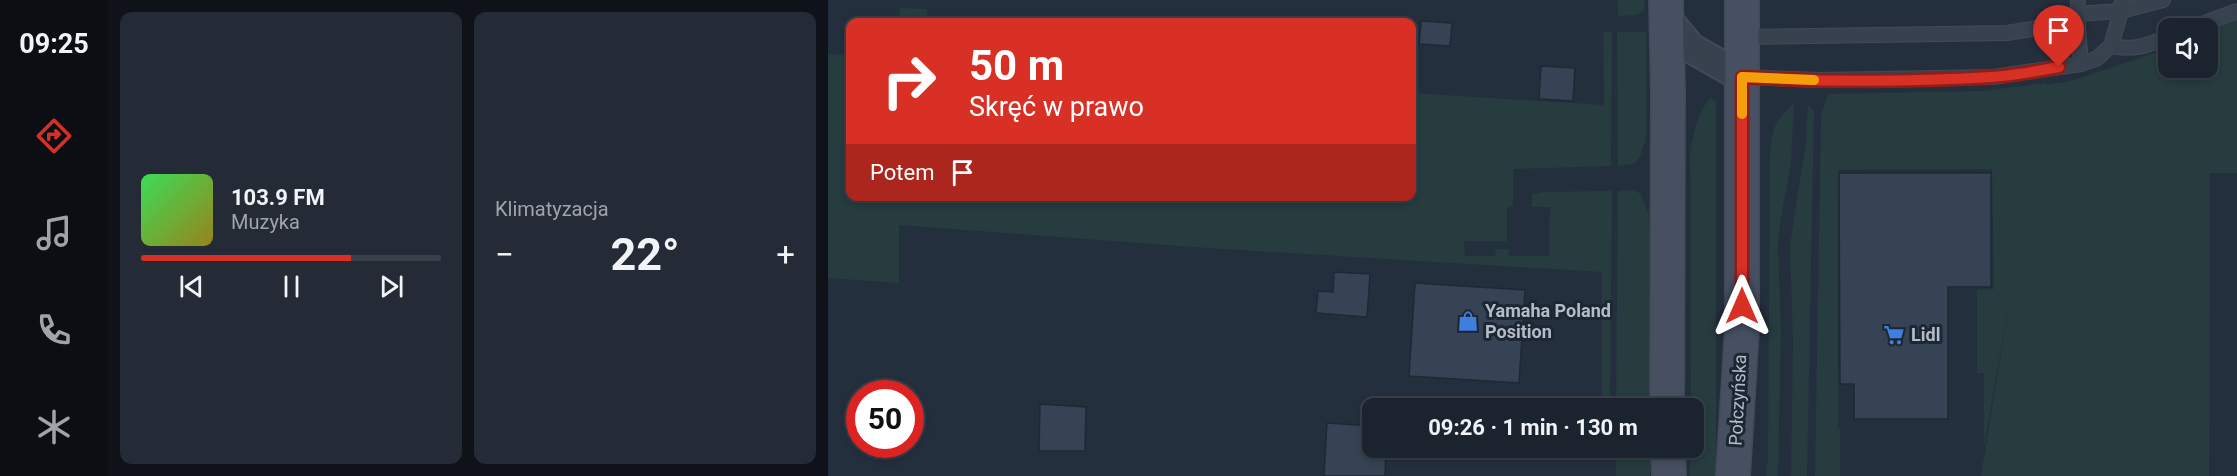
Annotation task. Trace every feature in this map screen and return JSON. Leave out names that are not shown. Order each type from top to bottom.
[{"type":"main road","name":"Połczyńska","points":[[1733,476],[1742,328],[1742,0]]},
{"type":"main road","points":[[1666,9],[1667,398]]},
{"type":"main road","points":[[1668,458],[1669,476]]},
{"type":"street","points":[[1666,9],[1690,48],[1742,77]]},
{"type":"street","points":[[1668,93],[1692,65],[1704,56],[1742,37]]},
{"type":"lane","points":[[1742,37],[2007,33],[2044,27],[2078,7],[2122,6],[2163,0]]},
{"type":"lane","points":[[1742,77],[1800,80],[1982,78],[2081,64],[2096,59],[2111,46],[2122,6]]},
{"type":"lane","points":[[2078,7],[2081,64]]},
{"type":"lane","points":[[2218,18],[2237,11]]},
{"type":"lane","points":[[2111,46],[2126,49],[2158,41]]},
{"type":"green space","points":[[1618,0],[1644,0],[1645,10],[1636,15],[1618,16]]},
{"type":"green space","points":[[900,8],[927,9],[927,18],[899,18]]},
{"type":"green space","points":[[2237,18],[2237,173],[2210,173],[2209,476],[1981,476],[2011,292],[1984,447],[1984,373],[1977,373],[1977,290],[1994,289],[1992,169],[1838,170],[1840,476],[1815,476],[1821,116],[1828,94],[1982,91],[2046,83],[2047,85],[2071,81],[2158,52],[2158,78],[2218,78],[2218,26]]},
{"type":"green space","points":[[1603,32],[1612,32],[1611,166],[1513,169],[1513,206],[1507,208],[1507,241],[1464,241],[1465,256],[1495,256],[1496,249],[1509,249],[1509,256],[1549,256],[1550,207],[1532,207],[1532,194],[1612,191],[1610,398],[1602,398],[1602,272],[1207,248],[899,225],[899,283],[828,278],[828,54],[846,55],[846,201],[1416,201],[1416,93],[1604,105]]},
{"type":"green space","points":[[1617,32],[1646,32],[1646,142],[1640,157],[1633,164],[1618,166]]},
{"type":"green space","points":[[1710,98],[1716,102],[1716,476],[1690,476],[1690,458],[1704,458],[1704,398],[1691,398],[1690,154],[1694,132]]},
{"type":"green space","points":[[1794,103],[1791,163],[1778,247],[1781,330],[1778,476],[1766,476],[1770,157],[1775,127]]},
{"type":"green space","points":[[1808,105],[1814,112],[1807,476],[1791,476],[1793,343],[1790,245],[1806,141]]},
{"type":"green space","points":[[1633,190],[1641,194],[1649,216],[1649,394],[1647,398],[1616,398],[1618,191]]},
{"type":"green space","points":[[1616,458],[1650,458],[1650,476],[1616,476]]},
{"type":"building","points":[[1421,21],[1452,23],[1450,46],[1419,44]]},
{"type":"building","points":[[1541,66],[1575,68],[1573,101],[1539,99]]},
{"type":"building","name":"Lidl","points":[[1839,173],[1991,173],[1991,287],[1948,287],[1948,419],[1854,419],[1854,384],[1840,384]]},
{"type":"building","points":[[1334,272],[1370,274],[1367,317],[1316,313],[1318,291],[1333,292]]},
{"type":"building","name":"Yamaha Poland Position","points":[[1415,283],[1525,290],[1519,383],[1409,376]]},
{"type":"building","points":[[1040,404],[1086,407],[1085,451],[1039,451]]},
{"type":"building","points":[[1327,423],[1362,425],[1362,458],[1386,458],[1385,476],[1324,476]]},
{"type":"slow traffic","points":[[1742,114],[1742,77],[1814,80]]},
{"type":"place","name":"Yamaha Poland Position","points":[[1468,321]]},
{"type":"place","name":"Lidl","points":[[1894,335]]},
{"type":"route","points":[[1742,306],[1742,77],[1800,80],[1950,79],[1993,77],[2059,67]]}]
